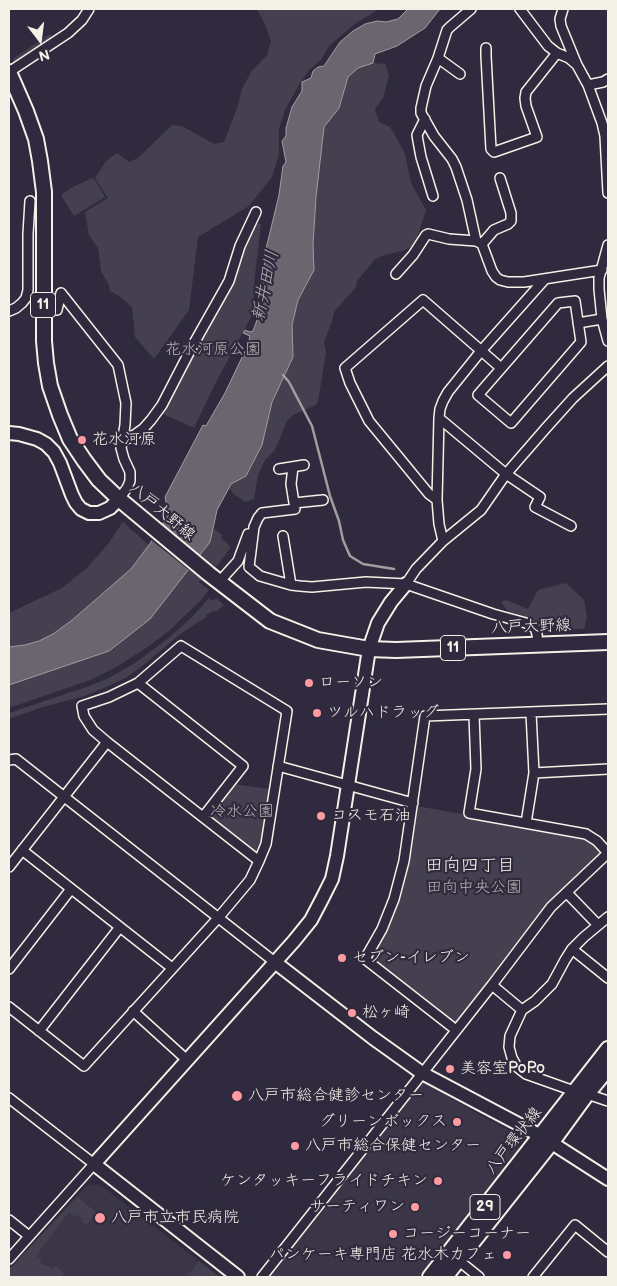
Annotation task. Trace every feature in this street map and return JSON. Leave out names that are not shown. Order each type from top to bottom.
[{"type":"main road","name":"八戸大野線","points":[[9,72],[26,111],[36,140],[40,161],[44,192],[43,309],[46,362],[50,386],[70,439],[100,480],[119,499],[214,578],[270,621],[318,640],[369,649],[396,650],[608,642]]},
{"type":"main road","name":"八戸環状線","points":[[444,1277],[581,1092],[608,1049]]},
{"type":"main road","name":"八戸環状線","points":[[581,1092],[608,1068]]},
{"type":"main road","name":"八戸環状線","points":[[430,1277],[546,1139]]},
{"type":"street","points":[[9,72],[68,33],[82,20],[89,9]]},
{"type":"street","points":[[471,9],[447,30],[426,86],[421,113],[434,136],[456,167],[479,242],[492,271],[500,280],[524,282],[605,265]]},
{"type":"street","points":[[520,9],[548,46],[578,65]]},
{"type":"street","points":[[563,9],[560,19],[561,26],[588,86],[602,123],[605,136],[608,193]]},
{"type":"street","points":[[486,48],[491,150],[494,152],[537,138],[526,106],[526,92],[557,53]]},
{"type":"street","points":[[438,58],[460,74]]},
{"type":"street","points":[[588,86],[608,79]]},
{"type":"street","points":[[425,119],[417,135],[432,196]]},
{"type":"street","points":[[396,274],[428,234],[449,239],[479,242],[494,230],[508,224],[511,221],[511,213],[500,178]]},
{"type":"street","points":[[9,311],[22,303],[26,298],[28,290],[30,201]]},
{"type":"street","points":[[122,440],[130,438],[143,429],[162,405],[226,286],[240,246],[256,212]]},
{"type":"street","points":[[608,245],[605,265],[599,278],[602,319],[608,341]]},
{"type":"street","points":[[443,541],[437,500],[440,409],[448,392],[481,351],[545,279]]},
{"type":"street","points":[[9,432],[38,439],[54,452],[76,503],[81,509],[89,513],[99,513],[110,508],[127,488],[130,481],[130,472],[121,448],[126,403],[118,365],[61,293],[57,310],[43,309]]},
{"type":"street","points":[[437,500],[429,494],[369,421],[345,368],[423,300],[501,368]]},
{"type":"street","points":[[575,301],[578,324],[580,342],[511,423],[478,395],[558,303],[575,301]]},
{"type":"street","points":[[578,324],[602,319]]},
{"type":"street","points":[[9,1259],[276,962],[311,920],[332,879],[338,856],[369,649],[378,623],[416,569],[443,541],[480,510],[506,474],[546,428],[573,398],[608,366]]},
{"type":"street","points":[[439,418],[506,474],[540,497],[535,507],[571,526]]},
{"type":"street","points":[[279,469],[304,465]]},
{"type":"street","points":[[293,467],[291,484],[295,509],[262,513],[254,527],[249,567],[260,576],[291,585],[312,587],[366,582],[406,584],[493,614],[526,623],[535,628],[538,644]]},
{"type":"street","points":[[294,503],[322,500]]},
{"type":"street","points":[[214,578],[238,561],[248,534],[253,534]]},
{"type":"street","points":[[283,536],[291,585]]},
{"type":"street","points":[[9,1020],[12,1010],[84,1066],[250,880],[259,861],[266,844],[287,711],[181,646],[138,683],[109,697],[82,706],[84,716],[93,730],[107,742],[259,861]]},
{"type":"street","points":[[138,683],[243,766],[203,817]]},
{"type":"street","points":[[456,1030],[365,959],[382,928],[394,899],[404,862],[425,716],[608,709]]},
{"type":"street","points":[[526,823],[534,772],[532,712]]},
{"type":"street","points":[[262,1277],[551,908],[608,853],[597,841],[586,834],[469,813],[476,769],[474,715]]},
{"type":"street","points":[[9,867],[107,742]]},
{"type":"street","points":[[9,760],[16,759],[373,1038],[422,1072],[546,1139],[608,1179]]},
{"type":"street","points":[[278,766],[413,803]]},
{"type":"street","points":[[534,772],[608,769]]},
{"type":"street","points":[[22,850],[172,968]]},
{"type":"street","points":[[9,969],[71,889]]},
{"type":"street","points":[[567,893],[598,925]]},
{"type":"street","points":[[608,917],[572,949],[552,984],[535,1002],[522,1010],[510,1036],[509,1047],[516,1068],[526,1074],[608,1101]]},
{"type":"street","points":[[39,1031],[120,927]]},
{"type":"street","points":[[572,949],[608,978]]},
{"type":"street","points":[[492,985],[522,1010]]},
{"type":"street","points":[[133,1011],[187,1060]]},
{"type":"street","points":[[9,1098],[238,1277]]},
{"type":"street","points":[[9,1220],[29,1236]]},
{"type":"street","points":[[533,1277],[575,1225],[608,1252]]},
{"type":"street","points":[[458,1260],[480,1277]]},
{"type":"shaded area","points":[[425,1082],[474,1112],[516,1134],[519,1149],[419,1277],[268,1277],[421,1083]]},
{"type":"shaded area","name":"八戸市立市民病院","points":[[99,1184],[199,1261],[186,1277],[9,1277],[9,1269],[86,1186]]},
{"type":"green space","points":[[257,9],[377,9],[356,23],[329,46],[321,60],[309,70],[296,90],[285,110],[279,129],[279,155],[272,177],[249,206],[198,237],[189,310],[154,359],[135,337],[132,307],[110,291],[109,285],[101,271],[98,248],[89,235],[85,212],[108,198],[95,178],[106,161],[117,153],[129,162],[138,158],[172,125],[182,126],[214,144],[224,142],[242,89],[251,72],[267,55],[271,41]]},
{"type":"green space","points":[[50,34],[53,38],[16,62],[13,62],[13,59]]},
{"type":"green space","points":[[373,63],[385,64],[389,75],[383,98],[375,109],[379,122],[390,127],[395,135],[405,154],[411,183],[426,210],[415,244],[405,250],[375,259],[357,281],[356,287],[334,312],[324,342],[326,353],[318,401],[316,405],[293,415],[287,421],[275,450],[265,460],[258,475],[254,499],[245,502],[229,488],[231,484],[246,476],[262,445],[272,402],[293,357],[292,325],[298,300],[314,270],[313,245],[316,197],[324,127],[339,108],[348,77],[358,68]]},
{"type":"green space","points":[[92,178],[105,197],[74,216],[62,194]]},
{"type":"green space","name":"花水河原公園","points":[[252,223],[261,224],[254,284],[253,312],[194,428],[161,413]]},
{"type":"green space","points":[[123,522],[149,545],[131,569],[71,621],[53,634],[39,641],[9,647],[9,613],[62,588],[88,567],[108,544]]},
{"type":"green space","points":[[213,528],[222,535],[221,538],[231,547],[216,567],[213,564],[199,582],[209,590],[169,631],[118,666],[93,679],[9,708],[9,685],[45,672],[210,542]]},
{"type":"green space","points":[[566,583],[584,600],[587,618],[584,629],[558,629],[508,611],[501,602],[506,600],[528,609],[538,590]]},
{"type":"green space","points":[[209,598],[213,601],[216,598],[224,605],[216,612],[214,611],[206,615],[207,617],[178,636],[127,677],[84,696],[9,719],[9,713],[89,686],[109,678],[135,663],[171,636]]},
{"type":"green space","name":"冷水公園","points":[[233,784],[270,789],[262,847],[259,852],[255,853],[210,819],[210,815]]},
{"type":"green space","name":"田向中央公園","points":[[417,806],[585,837],[601,850],[602,854],[550,904],[458,1022],[454,1023],[373,959],[372,955],[389,925],[397,905],[406,869]]},
{"type":"green space","points":[[77,1197],[96,1212],[86,1225],[77,1215],[76,1217],[69,1212],[36,1256],[45,1266],[47,1265],[53,1269],[55,1266],[64,1273],[61,1277],[9,1277],[9,1270]]},
{"type":"green space","points":[[199,1261],[220,1277],[186,1277]]},
{"type":"water","name":"新井田川","points":[[408,9],[440,9],[425,28],[397,46],[375,54],[373,63],[358,68],[348,77],[339,108],[324,127],[316,197],[313,245],[314,270],[298,300],[292,325],[293,357],[272,402],[262,445],[246,476],[231,484],[217,510],[210,542],[150,619],[109,651],[9,685],[9,647],[39,641],[71,621],[131,569],[149,545],[169,514],[165,497],[203,425],[206,426],[225,393],[245,351],[252,348],[250,336],[243,333],[245,330],[253,331],[260,312],[265,253],[279,195],[283,166],[286,162],[282,141],[286,136],[286,128],[292,107],[302,91],[302,82],[311,78],[313,71],[318,67],[324,66],[340,42],[353,31],[365,24],[398,19]]},
{"type":"pier","points":[[159,524],[200,558],[190,571],[150,539]]},
{"type":"waterway","points":[[283,375],[289,382],[312,426],[330,496],[339,521],[343,540],[350,556],[363,564],[394,569]]},
{"type":"place","name":"花水河原","points":[[82,440]]},
{"type":"place","name":"ローソン","points":[[309,683]]},
{"type":"place","name":"ツルハドラッグ","points":[[317,713]]},
{"type":"place","name":"コスモ石油","points":[[321,816]]},
{"type":"place","name":"セブン-イレブン","points":[[342,958]]},
{"type":"place","name":"松ヶ崎","points":[[352,1013]]},
{"type":"place","name":"美容室PoPo","points":[[450,1069]]},
{"type":"place","name":"八戸市総合健診センター","points":[[237,1096]]},
{"type":"place","name":"グリーンボックス","points":[[457,1122]]},
{"type":"place","name":"八戸市総合保健センター","points":[[295,1146]]},
{"type":"place","name":"ケンタッキーフライドチキン","points":[[438,1181]]},
{"type":"place","name":"サーティワン","points":[[415,1207]]},
{"type":"place","name":"八戸市立市民病院","points":[[100,1218]]},
{"type":"place","name":"コージーコーナー","points":[[393,1234]]},
{"type":"place","name":"パンケーキ専門店 花水木カフェ","points":[[507,1255]]},
{"type":"district","name":"田向四丁目","points":[[470,866]]}]
